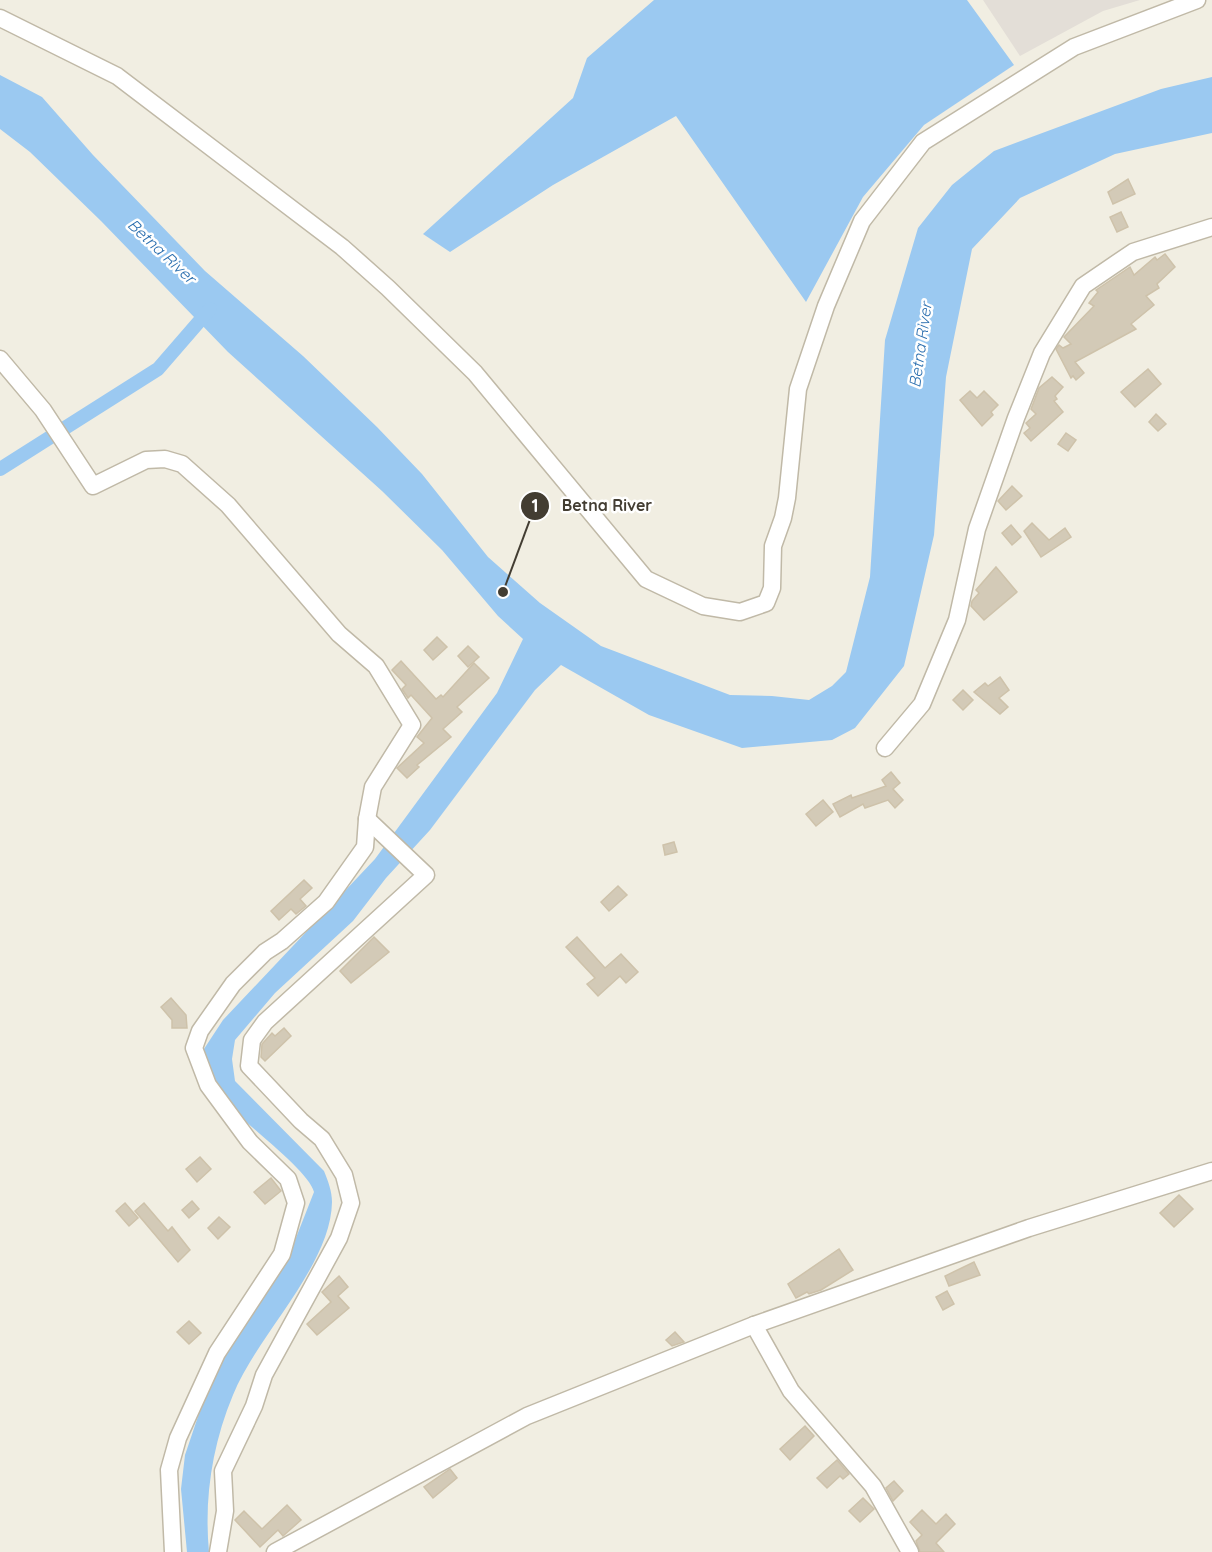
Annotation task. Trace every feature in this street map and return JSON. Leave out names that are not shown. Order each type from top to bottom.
[{"type":"street","points":[[0,18],[117,76],[342,248],[388,288],[475,373],[646,579],[703,606],[740,612],[766,603],[772,588],[773,546],[787,498],[798,388],[826,306],[862,221],[923,142],[1074,48],[1197,0]]},
{"type":"street","points":[[885,748],[921,704],[926,693],[957,620],[977,529],[1016,418],[1042,353],[1083,286],[1132,252],[1212,227]]},
{"type":"street","points":[[0,359],[43,410],[93,486],[146,460],[165,459],[182,464],[228,505],[339,634],[376,666],[412,725],[373,787],[365,847],[345,876],[311,916],[282,941],[265,952],[233,984],[200,1031],[194,1048],[208,1085],[250,1142],[288,1179],[296,1203],[282,1254],[217,1353],[178,1438],[169,1470],[173,1552]]},
{"type":"street","points":[[218,1552],[225,1511],[223,1471],[254,1406],[264,1375],[330,1256],[351,1203],[345,1175],[322,1139],[301,1121],[249,1066],[252,1040],[265,1022],[426,875],[367,819]]},
{"type":"street","points":[[275,1552],[527,1416],[754,1325],[1029,1228],[1212,1172]]},
{"type":"street","points":[[754,1325],[791,1391],[873,1486],[910,1552]]},
{"type":"shaded area","points":[[983,0],[1140,0],[1103,11],[1020,56]]},
{"type":"water","points":[[654,0],[967,0],[1014,65],[924,125],[863,197],[806,302],[676,116],[553,185],[450,252],[423,234],[573,98],[587,58]]},
{"type":"water","points":[[0,75],[42,97],[93,155],[205,271],[303,356],[377,427],[422,474],[488,557],[540,603],[601,646],[730,695],[809,700],[832,686],[846,672],[870,577],[885,340],[918,228],[952,185],[994,151],[1161,89],[1212,77],[1212,133],[1115,154],[1020,198],[972,249],[946,377],[934,535],[904,666],[855,728],[832,740],[742,748],[649,715],[561,665],[535,690],[430,830],[386,878],[353,921],[275,993],[235,1040],[232,1059],[235,1081],[324,1171],[331,1190],[332,1202],[328,1226],[307,1275],[244,1372],[226,1414],[211,1472],[208,1512],[209,1552],[187,1552],[181,1489],[185,1455],[209,1384],[237,1333],[290,1253],[314,1192],[301,1172],[222,1097],[202,1052],[223,1020],[375,859],[497,693],[523,639],[498,616],[442,550],[382,491],[228,352],[101,221],[30,152],[0,129]]},
{"type":"building","points":[[1128,179],[1135,194],[1113,204],[1108,192]]},
{"type":"building","points":[[1121,212],[1128,227],[1117,232],[1110,217]]},
{"type":"building","points":[[1165,254],[1175,267],[1157,284],[1159,288],[1146,296],[1154,305],[1131,324],[1136,329],[1075,362],[1084,373],[1076,380],[1073,376],[1071,378],[1056,349],[1059,345],[1063,348],[1071,344],[1064,337],[1094,306],[1089,303],[1098,292],[1096,290],[1130,267],[1134,275],[1155,257],[1157,260]]},
{"type":"building","points":[[1148,369],[1161,384],[1135,407],[1121,392]]},
{"type":"building","points":[[1052,377],[1063,387],[1055,396],[1057,399],[1054,401],[1063,412],[1031,441],[1024,433],[1030,428],[1026,423],[1036,414],[1031,409],[1039,388]]},
{"type":"building","points":[[970,391],[977,398],[984,391],[998,405],[991,412],[993,415],[982,426],[960,400]]},
{"type":"building","points":[[1156,414],[1166,424],[1158,431],[1149,422]]},
{"type":"building","points":[[1066,433],[1076,440],[1068,451],[1058,444]]},
{"type":"building","points":[[1012,486],[1022,496],[1006,510],[998,501]]},
{"type":"building","points":[[1032,523],[1049,540],[1065,528],[1071,537],[1041,557],[1024,531]]},
{"type":"building","points":[[1011,525],[1021,537],[1012,545],[1002,533]]},
{"type":"building","points":[[996,567],[1017,592],[984,620],[971,606],[972,601],[979,593],[976,590]]},
{"type":"building","points":[[437,637],[447,647],[433,660],[424,650]]},
{"type":"building","points":[[468,646],[479,657],[468,667],[458,656]]},
{"type":"building","points":[[401,661],[436,699],[441,695],[443,697],[474,663],[489,678],[457,707],[462,712],[443,729],[451,737],[417,765],[419,767],[407,778],[397,768],[424,743],[417,737],[432,718],[411,695],[408,698],[402,689],[406,685],[392,670]]},
{"type":"building","points":[[1000,677],[1009,690],[999,698],[1008,707],[1000,714],[974,692],[985,683],[988,686]]},
{"type":"building","points":[[963,690],[973,700],[963,710],[953,700]]},
{"type":"building","points":[[891,772],[900,783],[893,789],[903,800],[895,808],[888,800],[865,808],[863,804],[840,817],[833,804],[851,795],[852,798],[886,786],[882,780]]},
{"type":"building","points":[[823,800],[833,812],[816,826],[806,814]]},
{"type":"building","points":[[674,842],[677,852],[665,855],[663,845]]},
{"type":"building","points":[[304,880],[312,888],[300,899],[306,906],[296,914],[291,909],[279,920],[271,911]]},
{"type":"building","points":[[618,886],[627,895],[609,911],[601,902]]},
{"type":"building","points":[[374,937],[389,952],[351,983],[340,971]]},
{"type":"building","points":[[577,937],[605,968],[621,954],[638,972],[626,983],[620,976],[598,996],[587,984],[595,978],[566,947]]},
{"type":"building","points":[[171,998],[186,1015],[187,1028],[172,1028],[172,1020],[161,1007]]},
{"type":"building","points":[[284,1028],[291,1036],[265,1061],[261,1057],[262,1044],[272,1033],[275,1036]]},
{"type":"building","points":[[200,1157],[211,1169],[197,1182],[186,1169]]},
{"type":"building","points":[[271,1178],[281,1191],[265,1204],[254,1192]]},
{"type":"building","points":[[1179,1195],[1193,1209],[1174,1227],[1160,1213]]},
{"type":"building","points":[[192,1201],[199,1209],[189,1218],[182,1210]]},
{"type":"building","points":[[125,1203],[138,1218],[129,1226],[116,1211]]},
{"type":"building","points":[[144,1203],[168,1231],[172,1227],[190,1250],[178,1262],[135,1211]]},
{"type":"building","points":[[219,1217],[230,1227],[218,1239],[208,1228]]},
{"type":"building","points":[[839,1249],[853,1270],[821,1290],[809,1294],[807,1292],[796,1298],[788,1284]]},
{"type":"building","points":[[974,1262],[980,1275],[949,1286],[945,1276]]},
{"type":"building","points":[[339,1276],[348,1287],[338,1296],[349,1308],[317,1335],[307,1324],[331,1302],[322,1292]]},
{"type":"building","points":[[947,1291],[954,1304],[943,1310],[936,1297]]},
{"type":"building","points":[[189,1321],[201,1333],[189,1344],[177,1332]]},
{"type":"building","points":[[675,1332],[684,1342],[672,1346],[666,1340]]},
{"type":"building","points":[[805,1426],[814,1436],[790,1460],[780,1449]]},
{"type":"building","points":[[837,1460],[849,1474],[843,1479],[840,1476],[827,1488],[817,1478]]},
{"type":"building","points":[[450,1469],[457,1478],[433,1498],[424,1487]]},
{"type":"building","points":[[894,1481],[903,1491],[893,1501],[886,1488]]},
{"type":"building","points":[[863,1498],[874,1509],[860,1522],[849,1511]]},
{"type":"building","points":[[287,1505],[301,1520],[283,1536],[278,1530],[260,1547],[235,1520],[244,1511],[262,1529]]},
{"type":"building","points":[[922,1510],[936,1524],[946,1514],[955,1524],[936,1543],[944,1552],[920,1552],[916,1541],[922,1535],[910,1522]]},
{"type":"waterway","points":[[0,469],[158,369],[210,309]]},
{"type":"place","name":"Betna River","points":[[503,592]]}]
